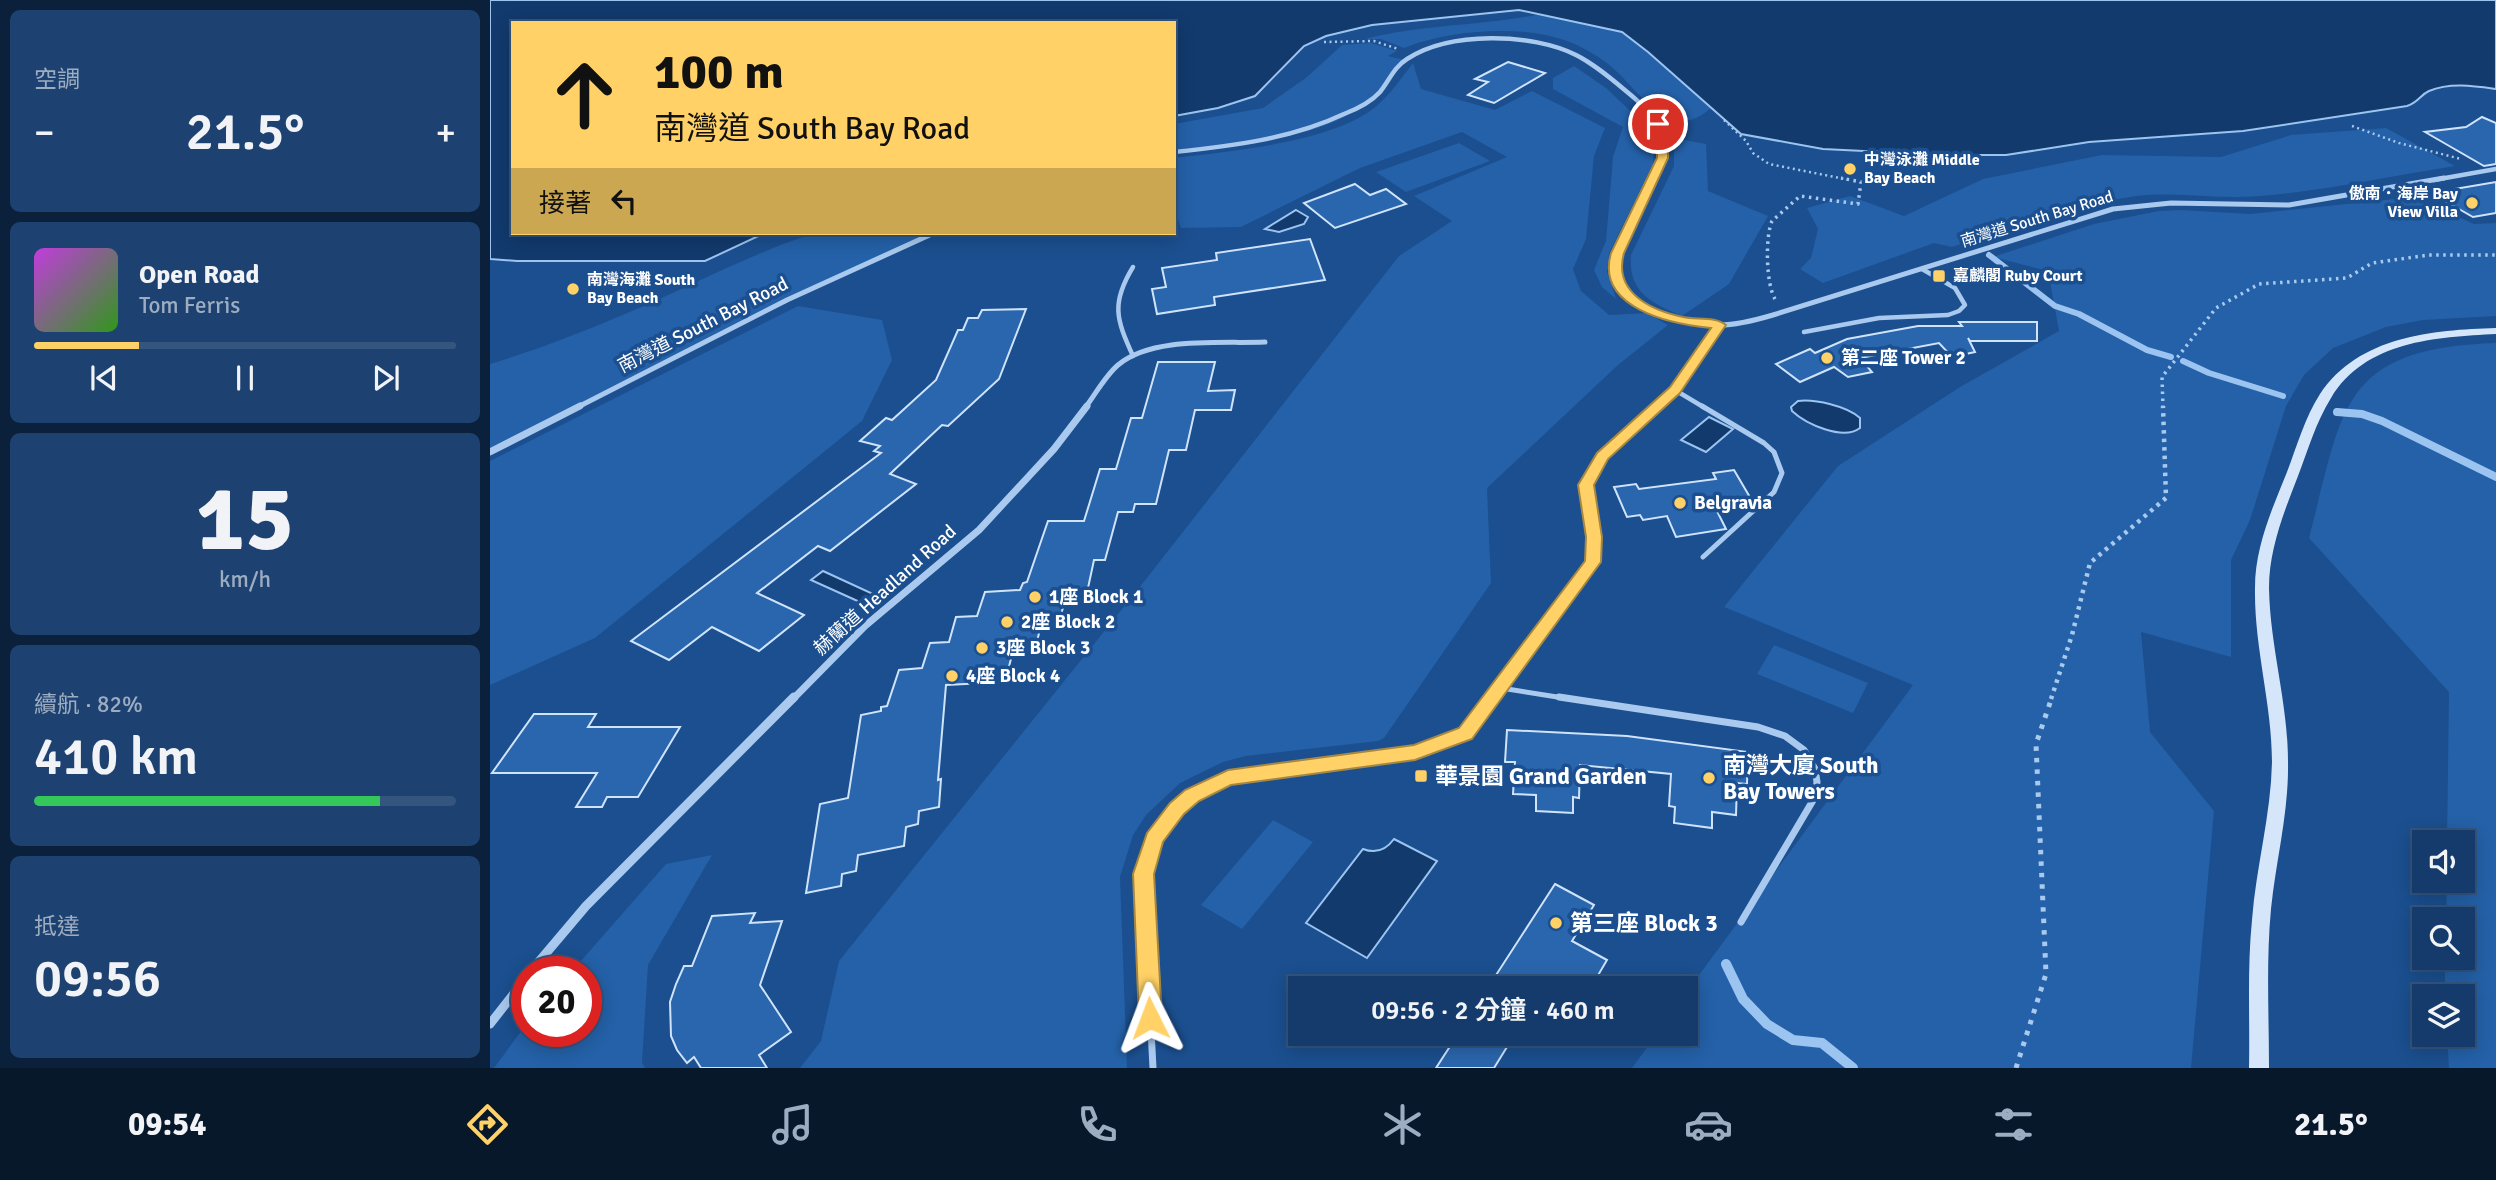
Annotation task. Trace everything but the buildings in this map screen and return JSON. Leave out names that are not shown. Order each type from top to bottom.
[{"type":"main road","points":[[2259,1068],[2261,920],[2279,803],[2280,771],[2280,740],[2262,588],[2268,540],[2315,415],[2326,393],[2347,369],[2367,356],[2407,341],[2441,334],[2496,331]]},
{"type":"street","name":"南灣道 South Bay Road","points":[[1176,152],[1258,141],[1329,120],[1374,97],[1387,85],[1395,70],[1415,55],[1437,47],[1478,40],[1541,44],[1581,58],[1635,98],[1658,124],[1663,152],[1657,171],[1618,253],[1614,266],[1615,278],[1629,298],[1656,313],[1683,322],[1720,325],[1759,320],[2095,214],[2129,206],[2171,203],[2289,205],[2496,169]]},
{"type":"street","name":"南灣道 South Bay Road","points":[[490,452],[787,300],[930,235]]},
{"type":"street","points":[[1415,752],[1465,733],[1593,562],[1594,537],[1586,485],[1602,456],[1675,390],[1720,325]]},
{"type":"street","name":"赫蘭道 Headland Road","points":[[544,956],[586,906],[865,626],[979,530],[1054,449],[1116,366],[1133,356],[1178,344],[1265,342]]},
{"type":"street","points":[[490,1024],[511,997]]},
{"type":"lane","points":[[1133,267],[1119,288],[1117,322],[1133,356]]},
{"type":"lane","points":[[1804,332],[1866,320],[1959,312],[1965,305],[1958,290],[1922,268]]},
{"type":"lane","points":[[1675,390],[1764,443],[1774,452],[1782,472],[1774,492],[1703,557]]},
{"type":"lane","points":[[1501,688],[1758,727],[1777,732],[1805,751],[1819,775],[1815,797],[1741,922]]},
{"type":"lane","points":[[1153,1068],[1143,874],[1154,839],[1164,823],[1192,796],[1228,778],[1415,752]]},
{"type":"path","points":[[1324,42],[1374,41],[1415,55]]},
{"type":"path","points":[[1724,120],[1746,141],[1753,153],[1769,164],[1861,182],[1858,204],[1800,196],[1794,205],[1777,215],[1771,223],[1771,292],[1789,311]]},
{"type":"path","points":[[2352,127],[2379,138],[2452,154],[2483,172]]},
{"type":"path","points":[[2016,1068],[2046,974],[2036,744],[2073,635],[2090,563],[2166,498],[2162,377],[2217,308],[2259,284],[2347,278],[2372,263],[2429,255],[2496,254]]},
{"type":"shaded area","points":[[490,0],[2496,0],[2496,89],[2445,86],[2423,94],[2407,106],[2243,131],[2089,142],[2006,155],[1823,149],[1741,134],[1622,32],[1519,10],[1372,25],[1326,36],[1304,46],[1255,96],[1218,108],[1176,116],[1176,21],[511,21],[511,235],[761,235],[705,261],[490,259]]},
{"type":"shaded area","points":[[1541,14],[1622,32],[1711,108],[1695,118],[1680,121],[1667,117],[1653,108],[1604,61],[1567,41],[1529,32],[1463,33],[1404,48],[1381,39],[1365,39],[1409,30]]},
{"type":"shaded area","points":[[1371,43],[1397,51],[1388,56],[1404,60],[1374,97],[1327,125],[1276,139],[1176,153],[1176,124],[1263,108],[1307,77],[1342,45]]},
{"type":"shaded area","points":[[1413,63],[1421,89],[1495,110],[1532,91],[1605,128],[1594,156],[1586,239],[1573,269],[1581,291],[1609,315],[1647,313],[1668,325],[1618,365],[1487,488],[1491,583],[1384,738],[1378,741],[1246,756],[1223,762],[1180,783],[1146,815],[1133,835],[1120,877],[1127,1068],[800,1068],[821,1041],[839,961],[1139,588],[1399,256],[1452,221],[1414,196],[1507,157],[1462,132],[1360,168],[1241,227],[1181,228],[1176,214],[1176,158],[1250,148],[1332,130],[1374,108],[1390,93]]},
{"type":"shaded area","points":[[1574,66],[1606,88],[1656,135],[1653,164],[1609,253],[1607,272],[1616,299],[1602,287],[1594,270],[1606,241],[1613,157],[1623,127],[1553,89],[1553,78]]},
{"type":"shaded area","points":[[2386,128],[2455,166],[2285,194],[2245,197],[2168,194],[2137,196],[2066,211],[1952,247],[1934,243],[1823,283],[1800,269],[1811,258],[1818,229],[1807,208],[1850,196],[1904,216],[1983,179],[2102,155],[2221,157],[2291,135]]},
{"type":"shaded area","points":[[1674,138],[1706,144],[1708,191],[1768,216],[1729,284],[1682,316],[1644,295],[1633,279],[1631,268],[1631,255],[1674,166]]},
{"type":"shaded area","points":[[1459,143],[1490,161],[1406,192],[1376,172]]},
{"type":"shaded area","points":[[2414,197],[2474,224],[2496,223],[2496,316],[2423,320],[2386,327],[2333,348],[2304,375],[2286,406],[2250,520],[2231,560],[2231,657],[2141,632],[2150,732],[2214,811],[2191,1068],[1632,1068],[1648,1046],[1698,1046],[1698,976],[1913,685],[1724,607],[1838,466],[1960,387],[2059,331],[2048,271],[1993,257],[2094,224],[2159,211],[2250,214]]},
{"type":"shaded area","points":[[1296,210],[1308,217],[1304,224],[1279,232],[1265,229]]},
{"type":"shaded area","points":[[810,235],[928,235],[490,449],[490,364],[588,329]]},
{"type":"shaded area","points":[[798,306],[882,320],[892,360],[862,421],[595,638],[490,685],[490,461]]},
{"type":"shaded area","points":[[2496,343],[2496,1068],[2449,1068],[2448,1047],[2475,1047],[2475,984],[2445,984],[2445,970],[2475,970],[2475,907],[2446,907],[2447,893],[2475,893],[2475,830],[2447,830],[2449,692],[2309,538],[2330,454],[2342,421],[2356,394],[2377,373],[2405,357],[2444,348]]},
{"type":"shaded area","points":[[1798,401],[1822,402],[1847,410],[1860,418],[1860,428],[1844,433],[1815,426],[1792,411],[1791,407]]},
{"type":"shaded area","points":[[1709,417],[1733,429],[1706,452],[1681,440]]},
{"type":"shaded area","points":[[823,571],[873,594],[862,603],[811,580]]},
{"type":"shaded area","points":[[1774,645],[1868,683],[1853,713],[1757,674]]},
{"type":"shaded area","points":[[1273,820],[1313,842],[1242,929],[1201,905]]},
{"type":"shaded area","points":[[1394,839],[1437,861],[1367,958],[1306,923],[1363,849],[1380,850]]},
{"type":"shaded area","points":[[712,855],[648,965],[642,1063],[645,1068],[494,1068],[511,1045],[511,1047],[602,1047],[602,956],[585,956],[666,864]]},
{"type":"waterway","points":[[1989,255],[2055,306],[2079,314],[2147,350],[2171,357]]},
{"type":"waterway","points":[[2183,361],[2209,373],[2283,396]]},
{"type":"waterway","points":[[2337,412],[2362,414],[2382,421],[2496,477]]},
{"type":"waterway","points":[[1726,964],[1743,999],[1767,1024],[1793,1040],[1822,1043],[1853,1068]]},
{"type":"place","name":"中灣泳灘 Middle Bay Beach","points":[[1850,169]]},
{"type":"place","name":"傲南．海岸 Bay View Villa","points":[[2472,203]]},
{"type":"place","name":"嘉麟閣 Ruby Court","points":[[1939,276]]},
{"type":"place","name":"南灣海灘 South Bay Beach","points":[[573,289]]},
{"type":"place","name":"第二座 Tower 2","points":[[1827,358]]},
{"type":"place","name":"Belgravia","points":[[1680,503]]},
{"type":"place","name":"1座 Block 1","points":[[1035,597]]},
{"type":"place","name":"2座 Block 2","points":[[1007,622]]},
{"type":"place","name":"3座 Block 3","points":[[982,648]]},
{"type":"place","name":"4座 Block 4","points":[[952,676]]},
{"type":"place","name":"華景園 Grand Garden","points":[[1421,776]]},
{"type":"place","name":"南灣大廈 South Bay Towers","points":[[1709,778]]},
{"type":"place","name":"第三座 Block 3","points":[[1556,923]]},
{"type":"route","points":[[1150,1018],[1143,874],[1154,839],[1177,808],[1210,785],[1228,778],[1248,773],[1415,752],[1465,733],[1593,562],[1594,537],[1586,485],[1602,456],[1675,390],[1720,325],[1683,322],[1656,313],[1629,298],[1615,278],[1615,260],[1662,158],[1662,138],[1658,124]]}]
